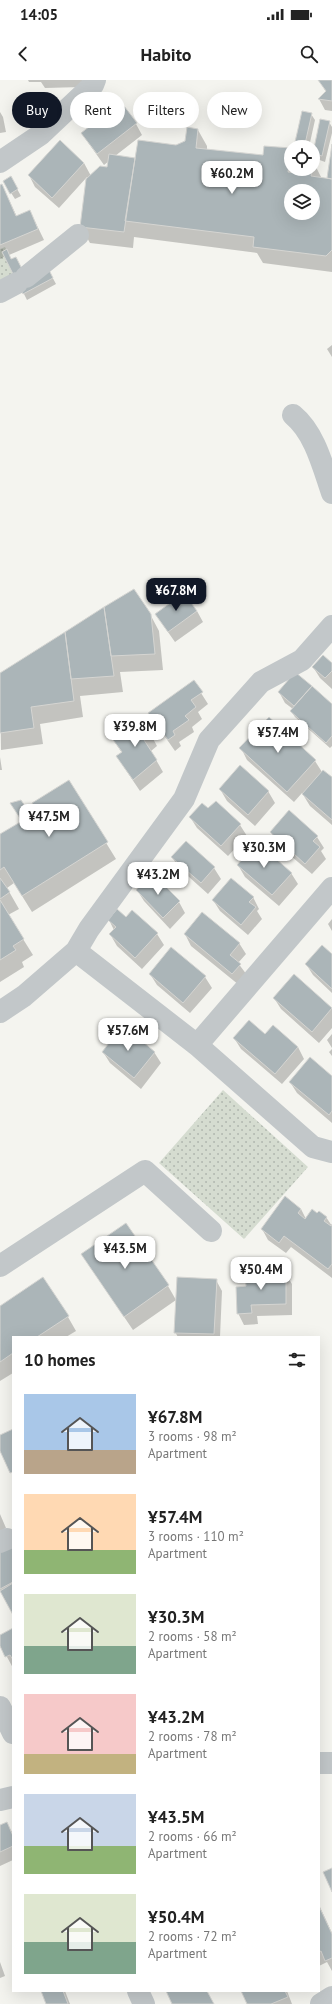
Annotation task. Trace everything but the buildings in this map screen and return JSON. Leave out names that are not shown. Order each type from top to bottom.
[{"type":"street","points":[[0,162],[40,135],[94,84],[95,80]]},
{"type":"street","points":[[14,284],[78,235]]},
{"type":"street","points":[[293,415],[298,419],[315,446],[332,493]]},
{"type":"street","points":[[0,1012],[24,996],[76,951],[89,929],[184,799],[209,740],[261,682],[302,660],[332,626]]},
{"type":"street","points":[[197,1045],[332,888]]},
{"type":"street","points":[[76,951],[197,1045],[313,1147],[332,1152]]},
{"type":"street","points":[[0,1266],[145,1171],[211,1231]]},
{"type":"street","points":[[0,1707],[12,1731]]},
{"type":"street","points":[[320,1763],[332,1763]]},
{"type":"street","points":[[0,1800],[12,1797]]},
{"type":"street","points":[[138,1992],[144,2004]]},
{"type":"street","points":[[321,2004],[332,1996]]},
{"type":"shaded area","points":[[5,247],[18,274],[0,282],[0,249]]},
{"type":"shaded area","points":[[223,1090],[308,1167],[244,1239],[159,1163]]}]
